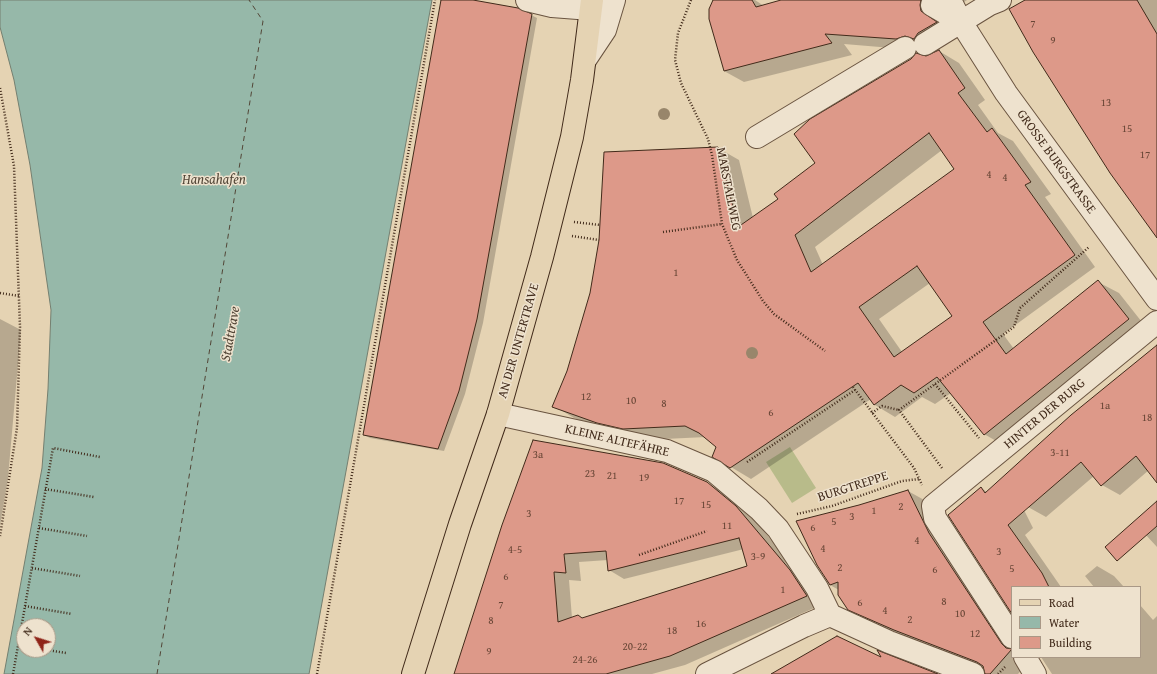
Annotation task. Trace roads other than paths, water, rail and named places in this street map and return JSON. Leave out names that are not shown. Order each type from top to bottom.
[{"type":"main road","name":"AN DER UNTERTRAVE","points":[[413,674],[460,524],[498,414],[542,257],[570,145],[585,60],[591,4]]},
{"type":"street","points":[[527,0],[552,6],[591,4]]},
{"type":"street","points":[[585,60],[605,30],[614,0]]},
{"type":"street","points":[[757,137],[915,46],[1000,0]]},
{"type":"street","name":"GROSSE BURGSTRASSE","points":[[941,2],[961,22],[1006,93],[1157,300]]},
{"type":"street","name":"HINTER DER BURG","points":[[1011,635],[935,518],[933,506],[1157,322]]},
{"type":"street","name":"KLEINE ALTEFÄHRE","points":[[498,414],[667,451],[714,471],[759,509],[778,529],[817,588],[830,615]]},
{"type":"street","points":[[707,674],[804,626],[830,615],[889,642],[973,674]]},
{"type":"street","points":[[1026,658],[1035,674]]},
{"type":"water","name":"Hansahafen","points":[[0,0],[432,0],[309,674],[4,674],[42,468],[48,389],[51,310],[30,165],[14,80],[0,27]]},
{"type":"water label","name":"Stadttrave","points":[[231,334]]}]
